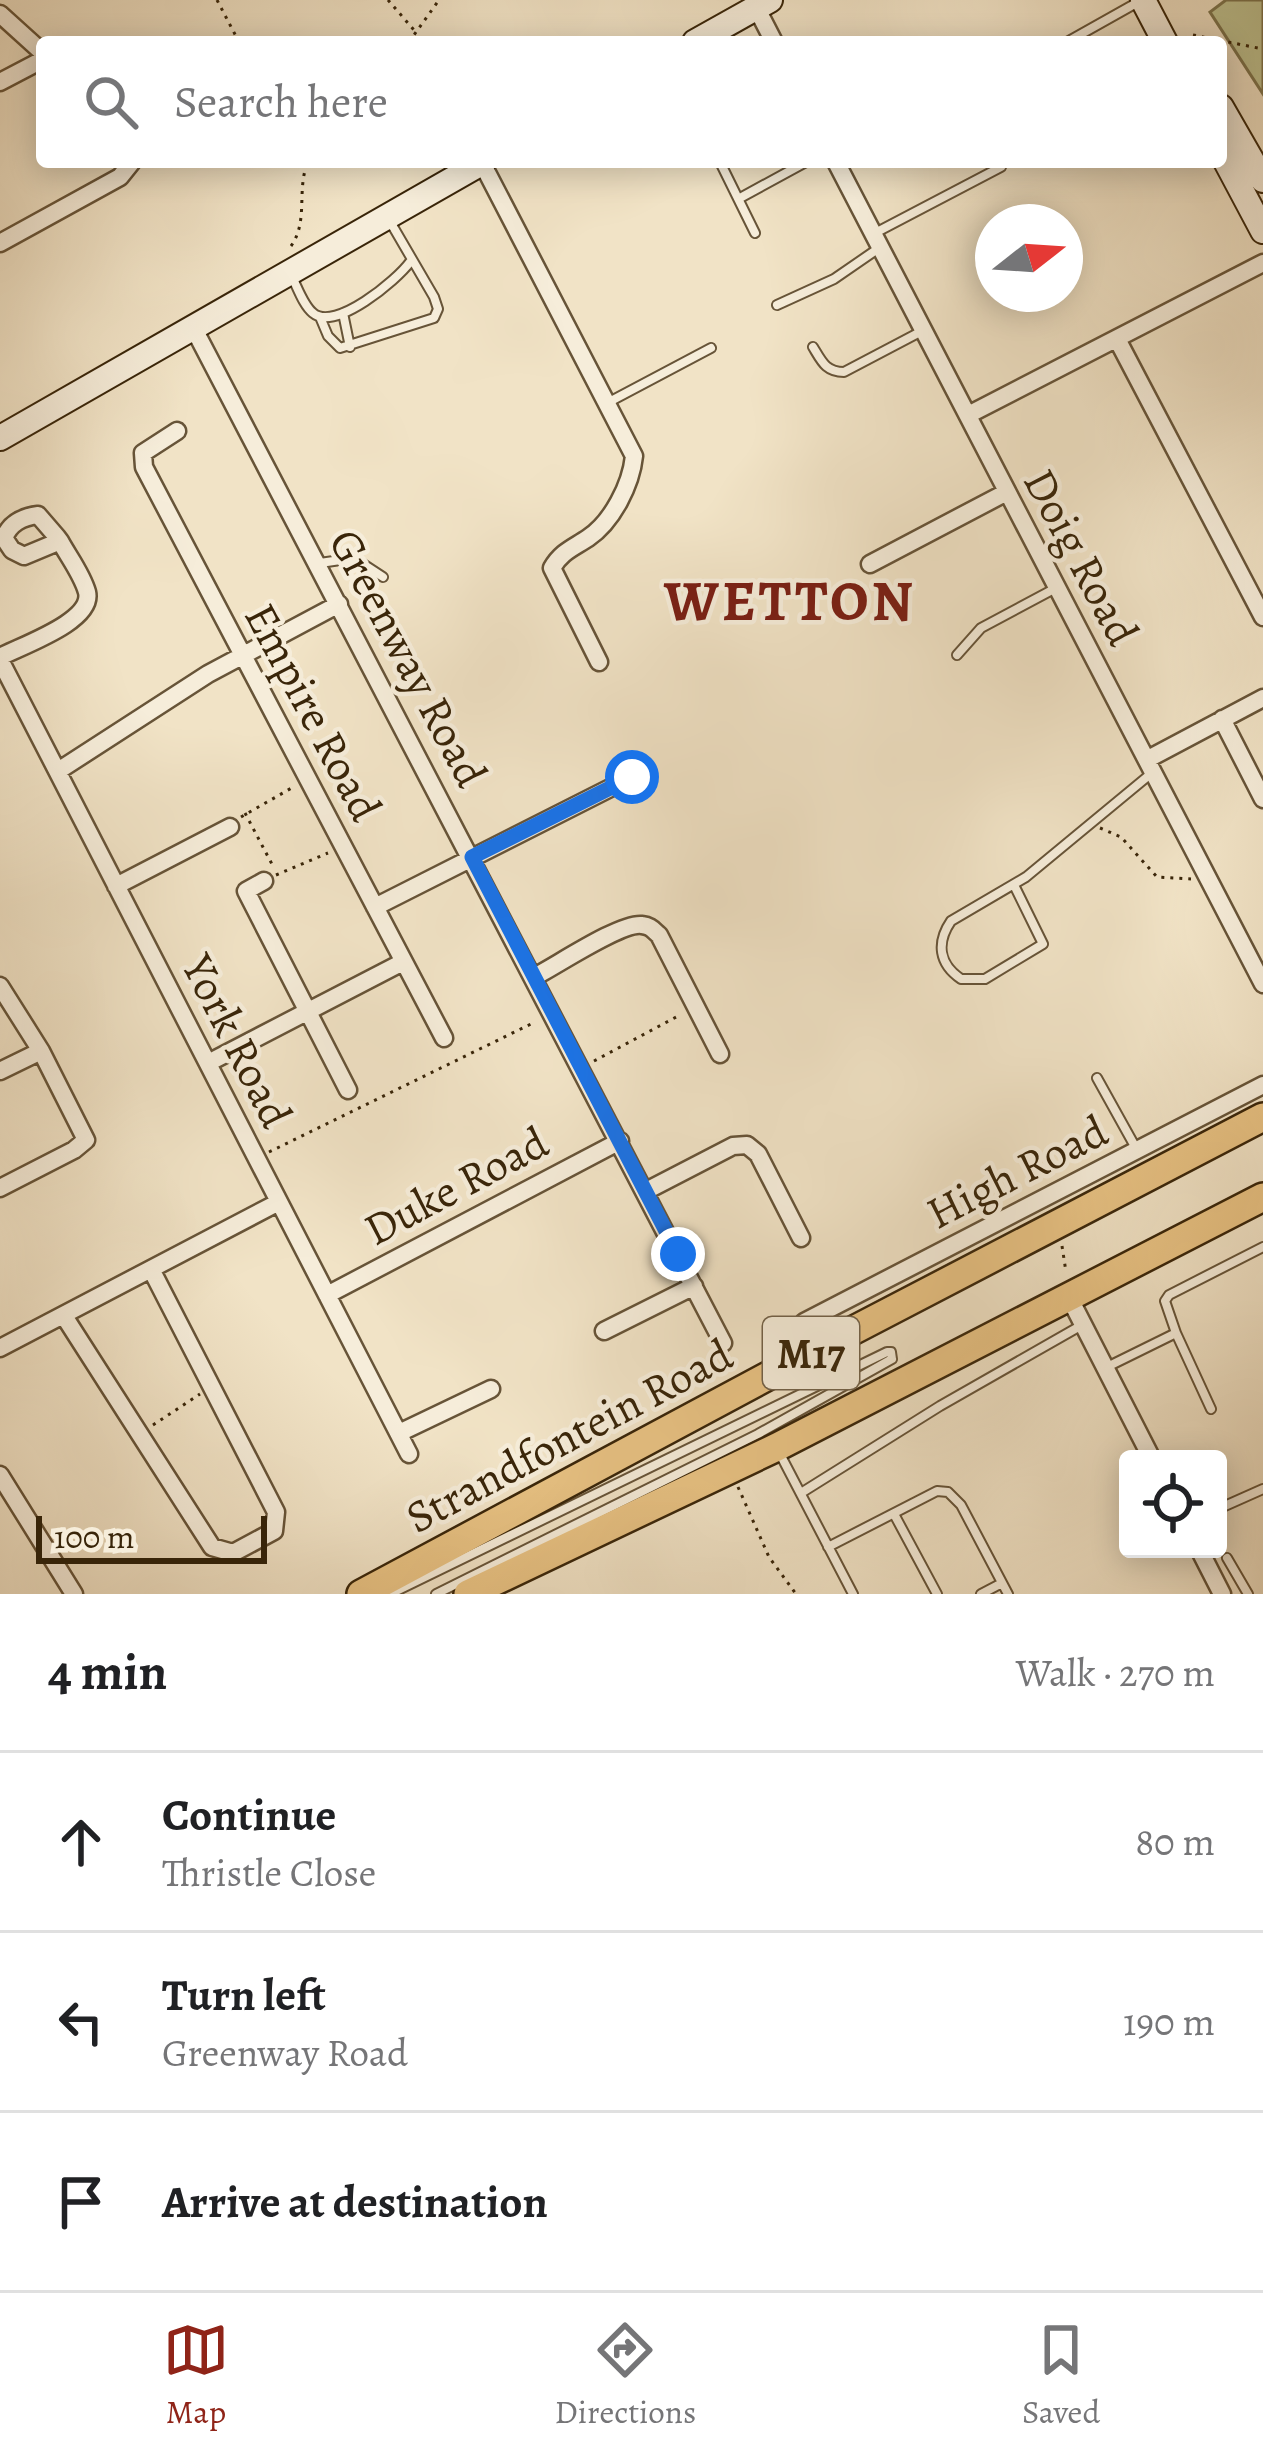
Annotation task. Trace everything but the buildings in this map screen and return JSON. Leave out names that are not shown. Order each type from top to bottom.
[{"type":"main road","name":"Strandfontein Road","points":[[361,1594],[1263,1117]]},
{"type":"main road","name":"Strandfontein Road","points":[[468,1594],[777,1447],[1263,1197]]},
{"type":"street","points":[[1142,0],[1162,36]]},
{"type":"street","points":[[1161,0],[1187,36]]},
{"type":"street","points":[[706,36],[763,4],[771,36]]},
{"type":"street","points":[[0,14],[36,50]]},
{"type":"street","points":[[0,82],[36,60]]},
{"type":"street","points":[[1227,117],[1263,179]]},
{"type":"street","points":[[1227,163],[1263,231]]},
{"type":"street","points":[[0,243],[120,177],[127,168]]},
{"type":"street","points":[[0,438],[193,327],[288,262],[387,217],[472,168]]},
{"type":"street","points":[[485,168],[632,451],[630,474],[603,525],[563,553],[551,572],[599,662]]},
{"type":"street","name":"Doig Road","points":[[839,168],[1263,984]]},
{"type":"street","points":[[968,416],[1263,263]]},
{"type":"street","name":"Greenway Road","points":[[193,327],[723,1342]]},
{"type":"street","points":[[1117,339],[1263,617]]},
{"type":"street","name":"Empire Road","points":[[177,431],[148,448],[142,460],[444,1038]]},
{"type":"street","points":[[870,564],[1006,493]]},
{"type":"street","points":[[0,658],[86,610],[89,597],[60,541]]},
{"type":"street","points":[[58,771],[243,656],[339,604]]},
{"type":"street","name":"York Road","points":[[0,658],[410,1454]]},
{"type":"street","points":[[1151,765],[1263,698]]},
{"type":"street","points":[[1222,719],[1263,799]]},
{"type":"street","points":[[375,907],[632,777]]},
{"type":"street","points":[[116,886],[230,826]]},
{"type":"street","points":[[271,878],[246,891],[348,1090]]},
{"type":"street","points":[[534,977],[622,930],[643,925],[659,935],[721,1054]]},
{"type":"street","points":[[208,1064],[403,962]]},
{"type":"street","points":[[0,986],[41,1051],[86,1140],[0,1188]]},
{"type":"street","points":[[0,1071],[41,1051]]},
{"type":"street","name":"High Road","points":[[804,1322],[1263,1085]]},
{"type":"street","name":"Duke Road","points":[[327,1295],[620,1141]]},
{"type":"street","points":[[646,1191],[733,1146],[747,1145],[758,1154],[801,1238]]},
{"type":"street","points":[[0,1348],[279,1202]]},
{"type":"street","points":[[64,1316],[215,1550],[233,1553],[271,1535],[277,1525],[276,1513],[152,1271]]},
{"type":"street","points":[[604,1331],[694,1286]]},
{"type":"street","points":[[1069,1298],[1147,1450]]},
{"type":"street","points":[[399,1433],[491,1389]]},
{"type":"street","points":[[0,1474],[74,1594]]},
{"type":"street","points":[[1204,1558],[1222,1594]]},
{"type":"lane","points":[[1078,36],[1142,0]]},
{"type":"lane","points":[[723,168],[754,233]]},
{"type":"lane","points":[[740,198],[795,168]]},
{"type":"lane","points":[[777,305],[834,279],[877,240],[999,168]]},
{"type":"lane","points":[[320,316],[334,346],[350,347],[434,318],[438,309],[434,297],[387,217]]},
{"type":"lane","points":[[288,262],[314,314],[320,316],[343,313],[389,285],[410,262]]},
{"type":"lane","points":[[343,313],[350,347]]},
{"type":"lane","points":[[813,347],[824,366],[844,372],[924,330]]},
{"type":"lane","points":[[608,403],[711,347]]},
{"type":"lane","points":[[319,563],[354,558],[383,577]]},
{"type":"lane","points":[[957,655],[981,628],[1055,588]]},
{"type":"lane","points":[[1014,885],[1043,944],[985,979],[961,980],[941,955],[946,927],[1014,885],[1151,765]]},
{"type":"lane","points":[[1097,1078],[1138,1151]]},
{"type":"lane","points":[[1211,1409],[1176,1333],[1166,1298],[1263,1247]]},
{"type":"lane","points":[[801,1493],[1083,1324]]},
{"type":"lane","points":[[1106,1368],[1176,1333]]},
{"type":"lane","points":[[390,1594],[886,1352],[893,1355],[758,1434],[436,1594]]},
{"type":"lane","points":[[777,1447],[853,1594]]},
{"type":"lane","points":[[1227,1505],[1263,1489]]},
{"type":"lane","points":[[828,1547],[937,1492],[948,1492],[961,1505],[1008,1594]]},
{"type":"lane","points":[[894,1514],[937,1594]]},
{"type":"lane","points":[[1227,1558],[1248,1594]]},
{"type":"lane","points":[[981,1594],[1002,1583]]},
{"type":"path","points":[[217,0],[236,36]]},
{"type":"path","points":[[388,0],[416,32]]},
{"type":"path","points":[[413,36],[439,0]]},
{"type":"path","points":[[1227,44],[1263,50]]},
{"type":"path","points":[[303,168],[304,172]]},
{"type":"path","points":[[288,262],[300,232],[306,168]]},
{"type":"path","points":[[308,779],[245,813],[271,878],[343,847]]},
{"type":"path","points":[[1088,823],[1121,838],[1156,877],[1209,880]]},
{"type":"path","points":[[581,1068],[696,1006]]},
{"type":"path","points":[[256,1158],[552,1012]]},
{"type":"path","points":[[1060,1224],[1069,1298]]},
{"type":"path","points":[[140,1434],[212,1387]]},
{"type":"path","points":[[735,1480],[769,1557],[796,1594]]},
{"type":"green space","points":[[1226,0],[1263,0],[1263,94],[1227,36],[1210,12]]},
{"type":"district","name":"WETTON","points":[[790,601]]},
{"type":"route","points":[[632,777],[472,857],[678,1254]]}]
